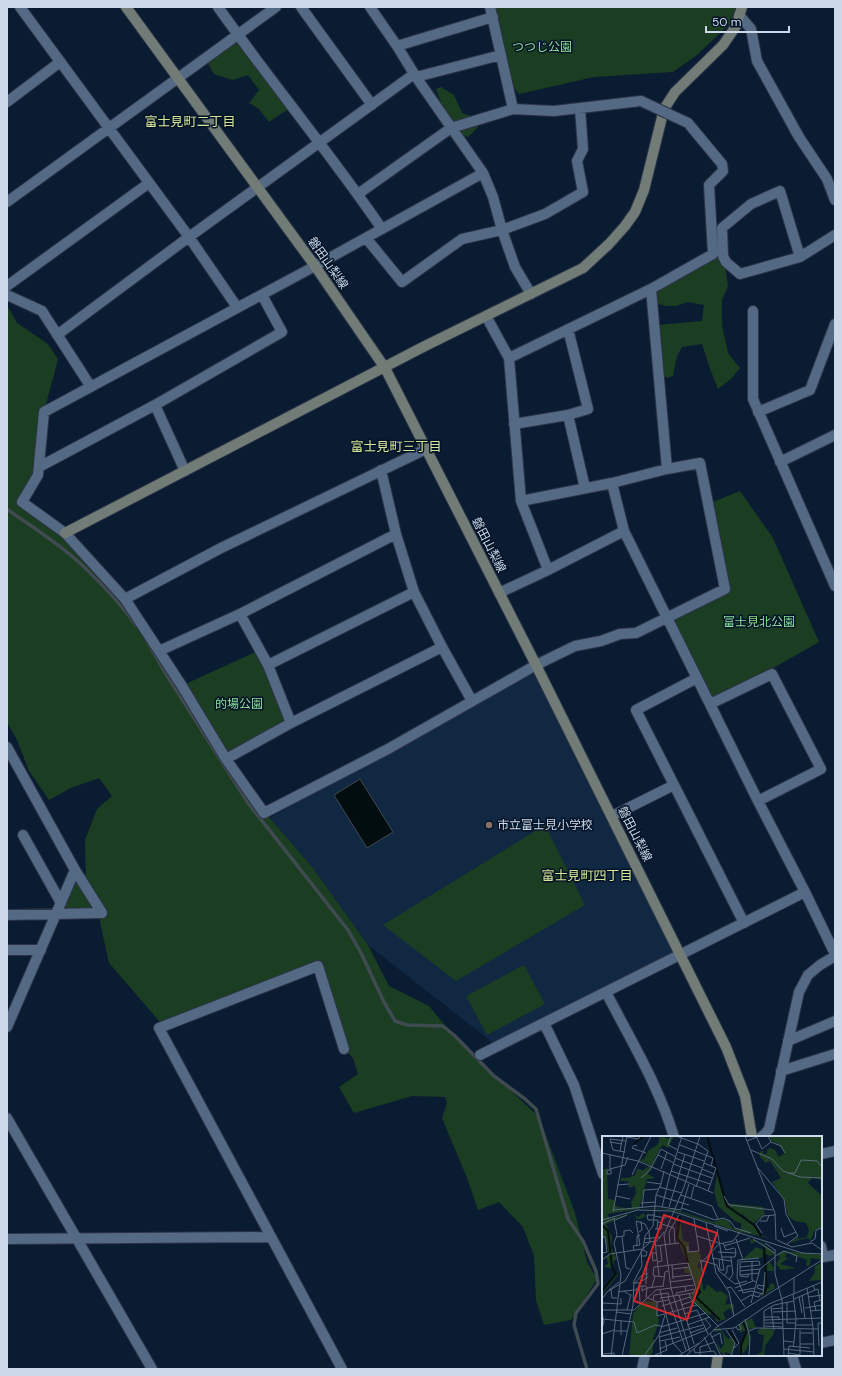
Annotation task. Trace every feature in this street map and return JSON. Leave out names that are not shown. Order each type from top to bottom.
[{"type":"main road","name":"磐田山梨線","points":[[126,7],[315,266],[385,368],[612,816],[726,1047],[745,1096],[752,1136]]},
{"type":"main road","points":[[65,533],[423,347],[583,268],[609,244],[635,212],[644,190],[664,108],[675,92],[723,45],[736,26],[740,11]]},
{"type":"main road","points":[[716,1369],[718,1356]]},
{"type":"street","points":[[20,7],[189,237],[237,308]]},
{"type":"street","points":[[218,7],[321,143],[382,229]]},
{"type":"street","points":[[7,202],[177,77],[276,7]]},
{"type":"street","points":[[301,7],[372,105]]},
{"type":"street","points":[[370,7],[397,46],[415,76],[483,173],[493,197],[502,230],[515,267],[530,294]]},
{"type":"street","points":[[490,7],[513,108]]},
{"type":"street","points":[[740,11],[751,29],[757,61],[799,137],[827,179],[835,200]]},
{"type":"street","points":[[397,46],[493,18]]},
{"type":"street","points":[[58,336],[189,237],[372,105],[415,76],[502,55]]},
{"type":"street","points":[[7,102],[60,62]]},
{"type":"street","points":[[358,194],[451,128],[513,108],[554,111],[641,101],[688,123],[722,164],[723,171],[709,185],[713,254],[651,288],[509,358]]},
{"type":"street","points":[[366,238],[402,282],[462,239],[502,230],[545,214],[583,192],[578,161],[583,149],[580,108]]},
{"type":"street","points":[[483,173],[262,295],[44,412],[38,475],[22,502],[65,533],[125,599],[182,686],[226,759],[264,813],[388,749],[536,665],[575,646],[601,641],[620,634],[636,633],[725,589],[700,463],[667,469],[612,483],[520,501]]},
{"type":"street","points":[[7,286],[149,183]]},
{"type":"street","points":[[800,257],[780,191],[752,204],[722,228],[723,256],[726,262],[740,274],[800,257],[835,236]]},
{"type":"street","points":[[651,288],[667,469]]},
{"type":"street","points":[[7,295],[42,310],[91,387]]},
{"type":"street","points":[[39,467],[155,405],[282,332],[262,295]]},
{"type":"street","points":[[753,311],[753,399],[835,586]]},
{"type":"street","points":[[486,316],[509,358],[520,501],[548,570]]},
{"type":"street","points":[[758,412],[810,390],[835,324]]},
{"type":"street","points":[[514,424],[568,415],[588,409],[568,329]]},
{"type":"street","points":[[155,405],[185,471]]},
{"type":"street","points":[[568,415],[585,488]]},
{"type":"street","points":[[780,462],[835,435]]},
{"type":"street","points":[[125,599],[221,548],[426,448]]},
{"type":"street","points":[[381,470],[396,534],[414,592],[472,701]]},
{"type":"street","points":[[612,483],[624,531],[758,801],[805,892],[835,955],[808,975],[799,992],[769,1128],[762,1136]]},
{"type":"street","points":[[499,593],[624,531]]},
{"type":"street","points":[[159,652],[240,614],[396,534]]},
{"type":"street","points":[[268,665],[414,592]]},
{"type":"street","points":[[240,614],[268,665],[291,723]]},
{"type":"street","points":[[226,759],[291,723],[442,647]]},
{"type":"street","points":[[710,704],[772,674],[821,769],[758,801]]},
{"type":"street","points":[[697,678],[636,710],[744,923]]},
{"type":"street","points":[[7,747],[75,870],[102,913],[7,915]]},
{"type":"street","points":[[612,816],[674,785]]},
{"type":"street","points":[[23,835],[61,903]]},
{"type":"street","points":[[7,1027],[75,870]]},
{"type":"street","points":[[480,1055],[805,892]]},
{"type":"street","points":[[7,950],[41,950]]},
{"type":"street","points":[[342,1369],[159,1028],[318,966],[344,1049]]},
{"type":"street","points":[[606,992],[658,1093],[674,1136]]},
{"type":"street","points":[[788,1041],[835,1021]]},
{"type":"street","points":[[544,1023],[574,1085],[602,1171]]},
{"type":"street","points":[[782,1071],[835,1054]]},
{"type":"street","points":[[7,1118],[152,1369]]},
{"type":"street","points":[[822,1154],[835,1151]]},
{"type":"street","points":[[7,1239],[271,1237]]},
{"type":"street","points":[[822,1252],[823,1258],[835,1255]]},
{"type":"street","points":[[822,1343],[835,1340]]},
{"type":"street","points":[[642,1369],[645,1356]]},
{"type":"street","points":[[792,1356],[796,1369]]},
{"type":"shaded area","points":[[536,665],[681,954],[497,1046],[368,945],[313,868],[270,818]]},
{"type":"shaded area","points":[[360,779],[393,832],[367,848],[334,795]]},
{"type":"green space","name":"つつじ公園","points":[[490,7],[742,7],[739,15],[697,55],[673,72],[594,77],[519,94],[507,79]]},
{"type":"green space","points":[[239,37],[293,106],[269,122],[258,108],[249,103],[259,90],[248,75],[233,80],[214,74],[207,62]]},
{"type":"green space","points":[[441,87],[454,95],[462,113],[474,117],[478,127],[468,137],[457,133],[445,114],[436,89]]},
{"type":"green space","points":[[723,254],[728,286],[722,300],[722,325],[728,353],[740,368],[732,378],[718,389],[702,344],[682,347],[677,356],[673,376],[667,378],[662,373],[658,325],[702,321],[704,305],[688,302],[676,306],[666,306],[658,304],[652,296],[667,280]]},
{"type":"green space","name":"的場公園","points":[[7,305],[17,323],[48,344],[58,359],[44,412],[38,474],[22,502],[56,526],[125,599],[181,686],[260,650],[291,723],[223,764],[313,868],[368,945],[389,986],[429,1006],[457,1040],[539,1117],[575,1213],[587,1262],[597,1279],[571,1320],[544,1325],[536,1300],[534,1256],[523,1227],[499,1202],[478,1210],[467,1178],[442,1118],[447,1103],[445,1097],[412,1096],[354,1113],[339,1087],[358,1074],[353,1058],[344,1049],[318,966],[160,1022],[109,963],[98,913],[57,913],[78,874],[86,888],[85,840],[97,809],[112,796],[99,778],[71,788],[49,800],[29,771],[17,740],[7,722]]},
{"type":"green space","name":"富士見北公園","points":[[740,491],[773,538],[819,642],[710,704],[668,618],[725,589],[708,504]]},
{"type":"green space","points":[[545,825],[585,905],[456,981],[383,925]]},
{"type":"green space","points":[[524,965],[545,1004],[487,1035],[466,996]]},
{"type":"waterway","points":[[7,509],[74,558],[111,594],[136,625]]},
{"type":"waterway","points":[[147,641],[164,671],[248,803],[348,930],[395,1021],[407,1025],[443,1026],[455,1036],[494,1076],[536,1109],[568,1219],[583,1241],[596,1271],[598,1284],[576,1313],[574,1325],[587,1369]]},
{"type":"place","name":"市立富士見小学校","points":[[489,825]]},
{"type":"district","name":"富士見町二丁目","points":[[190,121]]},
{"type":"district","name":"富士見町三丁目","points":[[396,446]]},
{"type":"district","name":"富士見町四丁目","points":[[587,875]]}]
